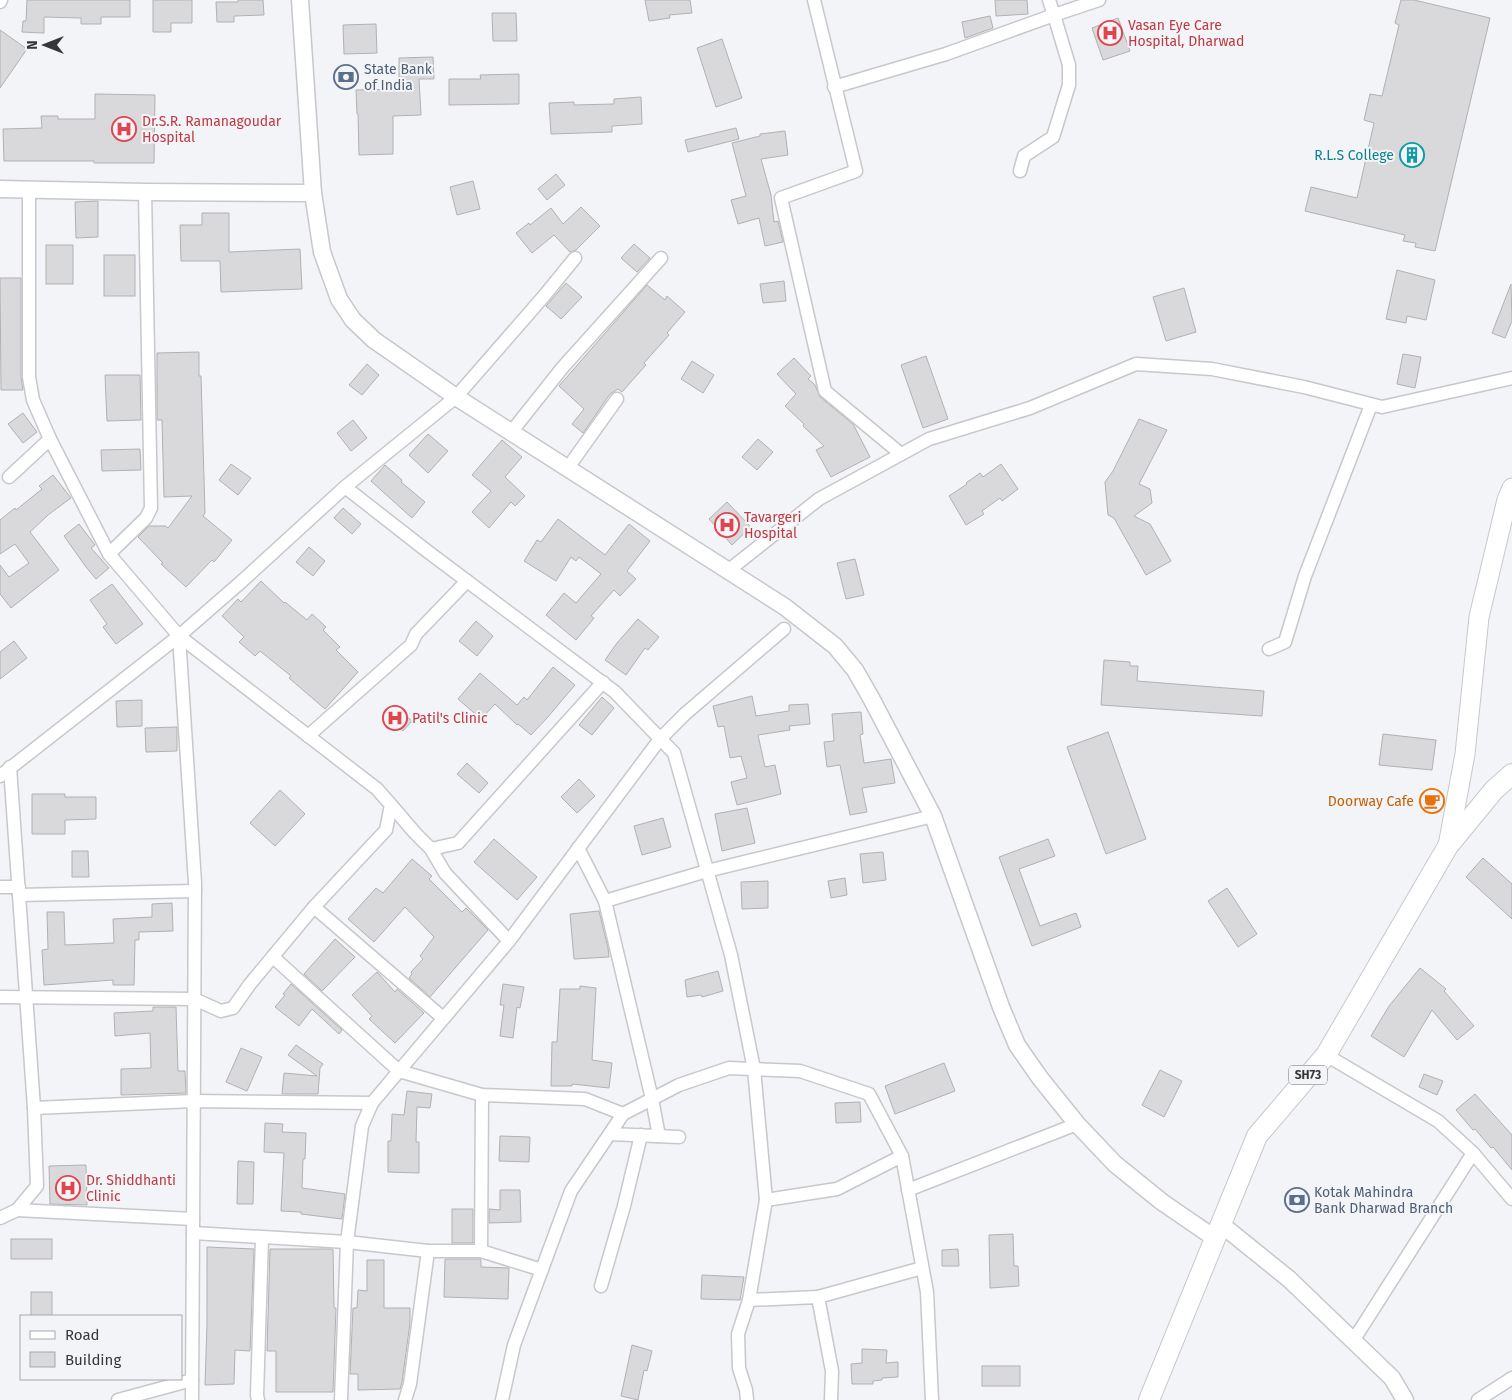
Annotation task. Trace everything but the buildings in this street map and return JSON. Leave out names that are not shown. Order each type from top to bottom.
[{"type":"main road","points":[[1448,846],[1465,754],[1479,617],[1507,500],[1512,488]]},
{"type":"main road","name":"SH73","points":[[1149,1400],[1257,1136],[1326,1054],[1448,846],[1494,790],[1512,774]]},
{"type":"street","points":[[300,0],[313,193],[322,252],[339,299],[353,320],[374,340],[456,397],[729,570],[790,611],[835,646],[855,670],[933,816],[1001,1007],[1017,1044],[1040,1078],[1077,1124],[1115,1164],[1162,1202],[1219,1232],[1289,1279],[1392,1378],[1405,1400]]},
{"type":"street","points":[[814,0],[856,171],[780,198],[825,391],[901,454]]},
{"type":"street","points":[[1020,171],[1024,156],[1053,137],[1069,86],[1068,65],[1049,0]]},
{"type":"street","points":[[834,87],[946,54],[1099,0]]},
{"type":"street","points":[[0,189],[313,193]]},
{"type":"street","points":[[29,190],[29,377],[32,400],[109,554],[179,636],[377,789],[415,834],[431,849],[445,873],[509,940]]},
{"type":"street","points":[[109,554],[146,518],[151,508],[145,192]]},
{"type":"street","points":[[0,776],[179,636],[345,487],[456,397],[575,258]]},
{"type":"street","points":[[512,431],[563,367],[661,258]]},
{"type":"street","points":[[729,570],[818,499],[929,438],[1030,408],[1136,364],[1212,369],[1304,387],[1382,407],[1512,378]]},
{"type":"street","points":[[567,468],[617,399]]},
{"type":"street","points":[[1269,649],[1285,642],[1305,576],[1371,405]]},
{"type":"street","points":[[9,477],[50,439]]},
{"type":"street","points":[[345,487],[603,682],[674,753],[731,955],[754,1069],[766,1200],[749,1300],[738,1334],[738,1368],[746,1390],[747,1400]]},
{"type":"street","points":[[308,736],[411,645],[416,634],[467,581]]},
{"type":"street","points":[[341,1400],[346,1242],[362,1126],[372,1103],[509,940],[660,739],[685,714],[784,629]]},
{"type":"street","points":[[179,636],[195,891],[192,1400]]},
{"type":"street","points":[[431,849],[458,842],[603,682]]},
{"type":"street","points":[[0,1218],[17,1210],[37,1186],[34,1108],[10,767]]},
{"type":"street","points":[[0,997],[194,999],[221,1011],[234,1008],[250,984],[314,907],[386,830],[391,805]]},
{"type":"street","points":[[605,901],[707,871],[933,816]]},
{"type":"street","points":[[578,848],[605,901],[659,1136]]},
{"type":"street","points":[[0,887],[19,891],[195,891]]},
{"type":"street","points":[[314,907],[443,1018]]},
{"type":"street","points":[[273,957],[398,1071],[482,1095],[585,1099],[623,1114]]},
{"type":"street","points":[[1326,1054],[1438,1121],[1472,1153],[1512,1199]]},
{"type":"street","points":[[502,1400],[514,1345],[571,1191],[623,1114],[679,1085],[729,1068],[800,1071],[869,1094],[902,1156],[927,1292],[932,1400]]},
{"type":"street","points":[[481,1251],[482,1095]]},
{"type":"street","points":[[34,1108],[194,1101],[372,1103]]},
{"type":"street","points":[[908,1190],[1077,1124]]},
{"type":"street","points":[[610,1134],[679,1137]]},
{"type":"street","points":[[601,1286],[624,1206],[641,1135]]},
{"type":"street","points":[[1353,1341],[1472,1153]]},
{"type":"street","points":[[766,1200],[837,1189],[902,1156]]},
{"type":"street","points":[[17,1210],[193,1219]]},
{"type":"street","points":[[193,1233],[346,1242],[428,1251],[481,1251],[542,1270]]},
{"type":"street","points":[[258,1400],[256,1395],[262,1238]]},
{"type":"street","points":[[405,1400],[410,1384],[428,1251]]},
{"type":"street","points":[[749,1300],[818,1297],[922,1268]]},
{"type":"street","points":[[818,1297],[832,1371],[831,1400]]},
{"type":"street","points":[[1478,1400],[1512,1378]]},
{"type":"street","points":[[118,1400],[192,1380]]},
{"type":"place","name":"Vasan Eye Care Hospital, Dharwad","points":[[1110,33]]},
{"type":"place","name":"State Bank of India","points":[[346,77]]},
{"type":"place","name":"Dr.S.R. Ramanagoudar Hospital","points":[[124,129]]},
{"type":"place","name":"R.L.S College","points":[[1412,155]]},
{"type":"place","name":"Tavargeri Hospital","points":[[727,525]]},
{"type":"place","name":"Patil's Clinic","points":[[395,718]]},
{"type":"place","name":"Doorway Cafe","points":[[1432,801]]},
{"type":"place","name":"Dr. Shiddhanti Clinic","points":[[68,1188]]},
{"type":"place","name":"Kotak Mahindra Bank Dharwad Branch","points":[[1297,1200]]}]
